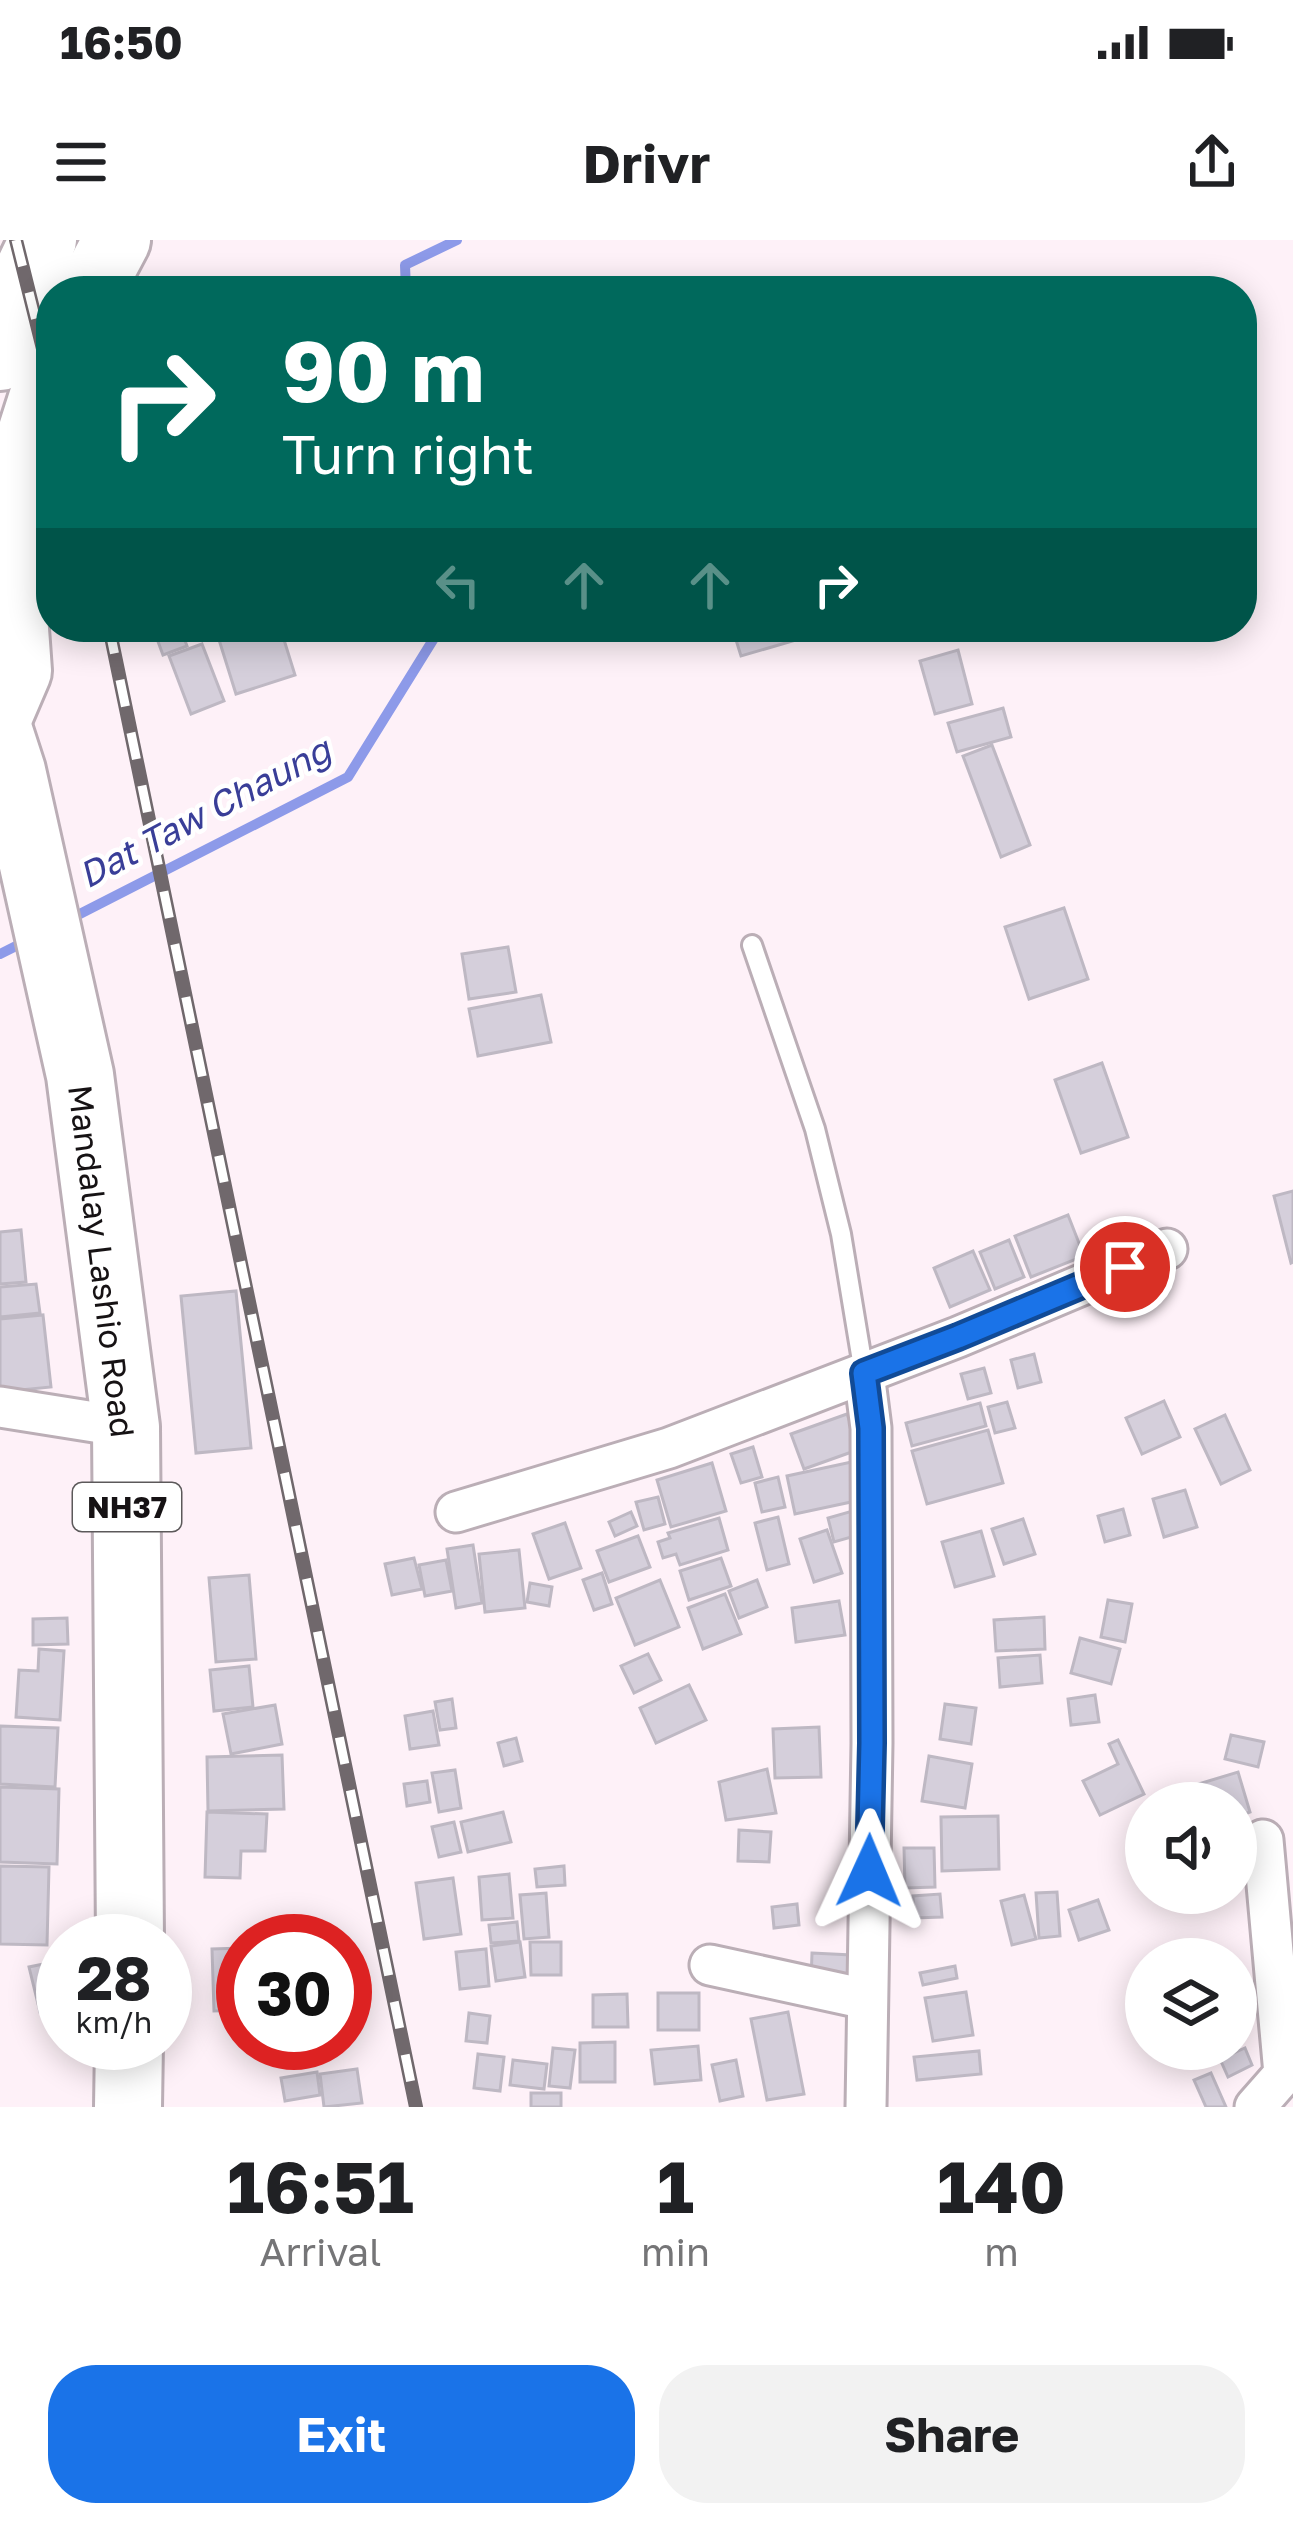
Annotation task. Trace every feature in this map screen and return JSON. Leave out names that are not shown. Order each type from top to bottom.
[{"type":"highway","points":[[0,357],[24,280],[43,240]]},
{"type":"highway","points":[[98,276],[116,240]]},
{"type":"highway","name":"Mandalay Lashio Road","points":[[36,418],[13,520],[11,574],[18,671],[4,739],[80,1075],[126,1427],[130,1914]]},
{"type":"highway","points":[[128,2107],[129,2070]]},
{"type":"street","points":[[456,1512],[669,1448],[958,1337],[1167,1249]]},
{"type":"street","points":[[864,1373],[871,1428],[872,1676],[866,2107]]},
{"type":"street","points":[[0,1407],[126,1427]]},
{"type":"street","points":[[1256,2107],[1284,2074],[1263,1840]]},
{"type":"street","points":[[710,1965],[866,1999]]},
{"type":"lane","points":[[752,945],[814,1129],[841,1234],[864,1373]]},
{"type":"building","points":[[158,642],[186,642],[187,646],[163,655]]},
{"type":"building","points":[[220,642],[285,642],[295,675],[236,694]]},
{"type":"building","points":[[737,642],[789,642],[741,656]]},
{"type":"building","points":[[202,644],[224,701],[191,714],[169,656]]},
{"type":"building","points":[[958,650],[972,704],[935,714],[920,661]]},
{"type":"building","points":[[1003,708],[1011,737],[957,752],[948,723]]},
{"type":"building","points":[[992,745],[1030,845],[1001,857],[963,756]]},
{"type":"building","points":[[1064,908],[1088,979],[1029,999],[1005,927]]},
{"type":"building","points":[[508,947],[516,992],[469,999],[462,954]]},
{"type":"building","points":[[541,995],[551,1042],[478,1056],[469,1009]]},
{"type":"building","points":[[1102,1063],[1128,1137],[1081,1153],[1055,1080]]},
{"type":"building","points":[[1293,1191],[1293,1262],[1291,1263],[1274,1196]]},
{"type":"building","points":[[1068,1215],[1084,1256],[1031,1277],[1015,1236]]},
{"type":"building","points":[[21,1230],[26,1282],[0,1284],[0,1232]]},
{"type":"building","points":[[1009,1240],[1024,1277],[995,1289],[980,1252]]},
{"type":"building","points":[[973,1251],[990,1290],[950,1307],[934,1268]]},
{"type":"building","points":[[36,1284],[40,1313],[0,1317],[0,1287]]},
{"type":"building","points":[[236,1291],[251,1448],[196,1453],[181,1296]]},
{"type":"building","points":[[43,1315],[51,1387],[0,1392],[0,1319]]},
{"type":"building","points":[[1034,1354],[1041,1382],[1018,1388],[1011,1360]]},
{"type":"building","points":[[984,1368],[991,1393],[968,1399],[961,1374]]},
{"type":"building","points":[[1164,1401],[1180,1437],[1142,1454],[1126,1418]]},
{"type":"building","points":[[1007,1402],[1015,1428],[995,1433],[988,1407]]},
{"type":"building","points":[[980,1403],[986,1426],[912,1446],[906,1423]]},
{"type":"building","points":[[847,1414],[860,1449],[804,1469],[791,1434]]},
{"type":"building","points":[[1225,1415],[1250,1470],[1221,1484],[1195,1429]]},
{"type":"building","points":[[988,1430],[1003,1483],[927,1504],[912,1451]]},
{"type":"building","points":[[753,1447],[762,1477],[741,1483],[731,1454]]},
{"type":"building","points":[[856,1461],[865,1499],[795,1514],[787,1476]]},
{"type":"building","points":[[712,1463],[726,1511],[671,1527],[657,1480]]},
{"type":"building","points":[[778,1477],[785,1507],[762,1512],[755,1483]]},
{"type":"building","points":[[1185,1490],[1197,1527],[1164,1537],[1153,1499]]},
{"type":"building","points":[[658,1497],[665,1524],[644,1530],[636,1502]]},
{"type":"building","points":[[1123,1509],[1130,1535],[1105,1542],[1098,1516]]},
{"type":"building","points":[[856,1510],[862,1534],[834,1542],[828,1518]]},
{"type":"building","points":[[631,1512],[637,1526],[615,1536],[609,1522]]},
{"type":"building","points":[[778,1517],[789,1564],[767,1570],[755,1523]]},
{"type":"building","points":[[719,1518],[728,1550],[680,1565],[676,1554],[663,1558],[658,1542],[670,1538],[668,1533]]},
{"type":"building","points":[[1023,1519],[1035,1554],[1004,1564],[992,1529]]},
{"type":"building","points":[[565,1523],[581,1568],[549,1579],[533,1534]]},
{"type":"building","points":[[827,1530],[842,1573],[814,1582],[800,1539]]},
{"type":"building","points":[[981,1531],[994,1576],[955,1587],[942,1542]]},
{"type":"building","points":[[638,1536],[650,1567],[609,1582],[597,1551]]},
{"type":"building","points":[[473,1545],[482,1603],[456,1608],[447,1549]]},
{"type":"building","points":[[519,1550],[525,1608],[485,1612],[479,1554]]},
{"type":"building","points":[[414,1558],[422,1589],[392,1595],[385,1564]]},
{"type":"building","points":[[721,1558],[731,1586],[689,1600],[680,1571]]},
{"type":"building","points":[[446,1560],[452,1591],[425,1596],[419,1565]]},
{"type":"building","points":[[602,1573],[612,1604],[594,1610],[583,1580]]},
{"type":"building","points":[[249,1575],[256,1659],[216,1662],[209,1578]]},
{"type":"building","points":[[660,1580],[679,1627],[635,1645],[616,1598]]},
{"type":"building","points":[[757,1580],[767,1607],[739,1618],[729,1591]]},
{"type":"building","points":[[530,1583],[552,1587],[549,1606],[527,1602]]},
{"type":"building","points":[[725,1594],[741,1634],[703,1649],[688,1608]]},
{"type":"building","points":[[1108,1600],[1132,1604],[1125,1642],[1101,1637]]},
{"type":"building","points":[[839,1601],[845,1635],[796,1642],[792,1608]]},
{"type":"building","points":[[1044,1617],[1045,1649],[996,1651],[994,1620]]},
{"type":"building","points":[[67,1618],[68,1644],[33,1645],[33,1619]]},
{"type":"building","points":[[1080,1638],[1120,1649],[1111,1684],[1071,1673]]},
{"type":"building","points":[[39,1649],[64,1651],[60,1720],[16,1717],[19,1670],[38,1671]]},
{"type":"building","points":[[648,1654],[661,1680],[634,1693],[621,1666]]},
{"type":"building","points":[[1040,1655],[1042,1683],[1000,1687],[998,1658]]},
{"type":"building","points":[[249,1666],[253,1707],[214,1711],[210,1670]]},
{"type":"building","points":[[689,1685],[706,1720],[656,1743],[640,1708]]},
{"type":"building","points":[[1095,1695],[1099,1722],[1071,1725],[1068,1699]]},
{"type":"building","points":[[452,1699],[456,1728],[440,1730],[435,1702]]},
{"type":"building","points":[[945,1704],[976,1708],[971,1744],[940,1739]]},
{"type":"building","points":[[275,1705],[282,1744],[231,1754],[223,1714]]},
{"type":"building","points":[[433,1711],[439,1745],[410,1749],[405,1716]]},
{"type":"building","points":[[0,1726],[58,1728],[55,1787],[0,1784]]},
{"type":"building","points":[[819,1727],[821,1777],[775,1778],[773,1729]]},
{"type":"building","points":[[1231,1735],[1264,1742],[1258,1767],[1225,1759]]},
{"type":"building","points":[[516,1738],[522,1761],[504,1766],[498,1743]]},
{"type":"building","points":[[1118,1740],[1138,1782],[1125,1782],[1125,1803],[1100,1815],[1083,1781],[1118,1764],[1109,1744]]},
{"type":"building","points":[[282,1755],[284,1809],[208,1811],[207,1757]]},
{"type":"building","points":[[929,1756],[972,1764],[965,1808],[922,1801]]},
{"type":"building","points":[[767,1769],[776,1813],[726,1820],[719,1782]]},
{"type":"building","points":[[455,1770],[461,1808],[439,1812],[432,1773]]},
{"type":"building","points":[[1238,1772],[1241,1782],[1205,1782]]},
{"type":"building","points":[[427,1781],[430,1802],[407,1806],[404,1784]]},
{"type":"building","points":[[0,1787],[59,1789],[57,1864],[0,1862]]},
{"type":"building","points":[[207,1812],[267,1814],[265,1851],[241,1851],[240,1878],[205,1877]]},
{"type":"building","points":[[503,1812],[511,1842],[468,1852],[461,1822]]},
{"type":"building","points":[[998,1816],[999,1869],[942,1871],[941,1817]]},
{"type":"building","points":[[454,1822],[461,1852],[439,1857],[432,1827]]},
{"type":"building","points":[[739,1830],[771,1832],[769,1862],[738,1861]]},
{"type":"building","points":[[904,1848],[934,1848],[935,1887],[905,1888]]},
{"type":"building","points":[[0,1866],[49,1867],[48,1914],[36,1914],[36,1945],[0,1944]]},
{"type":"building","points":[[564,1866],[565,1885],[537,1887],[535,1869]]},
{"type":"building","points":[[509,1874],[513,1918],[482,1920],[479,1877]]},
{"type":"building","points":[[453,1878],[461,1934],[424,1939],[416,1883]]},
{"type":"building","points":[[1057,1892],[1060,1936],[1039,1938],[1036,1893]]},
{"type":"building","points":[[546,1893],[549,1937],[524,1939],[520,1895]]},
{"type":"building","points":[[940,1894],[942,1917],[914,1918],[913,1896]]},
{"type":"building","points":[[1024,1895],[1036,1939],[1012,1945],[1001,1901]]},
{"type":"building","points":[[1098,1900],[1109,1930],[1079,1940],[1069,1910]]},
{"type":"building","points":[[797,1904],[799,1925],[774,1928],[772,1907]]},
{"type":"building","points":[[517,1922],[519,1941],[491,1943],[489,1925]]},
{"type":"building","points":[[520,1942],[525,1977],[496,1981],[491,1946]]},
{"type":"building","points":[[530,1942],[561,1942],[561,1975],[531,1975]]},
{"type":"building","points":[[212,1949],[216,1949],[216,2011],[214,2011]]},
{"type":"building","points":[[486,1949],[489,1986],[460,1989],[456,1952]]},
{"type":"building","points":[[812,1953],[851,1955],[850,1983],[811,1981]]},
{"type":"building","points":[[36,1966],[36,1996],[29,1967]]},
{"type":"building","points":[[955,1966],[957,1978],[923,1985],[920,1973]]},
{"type":"building","points":[[966,1992],[973,2035],[933,2041],[925,1998]]},
{"type":"building","points":[[658,1993],[699,1993],[699,2030],[658,2030]]},
{"type":"building","points":[[627,1994],[628,2027],[593,2027],[593,1995]]},
{"type":"building","points":[[788,2012],[804,2094],[767,2100],[751,2019]]},
{"type":"building","points":[[469,2013],[490,2016],[487,2043],[466,2041]]},
{"type":"building","points":[[615,2042],[615,2082],[580,2082],[580,2043]]},
{"type":"building","points":[[698,2046],[701,2080],[655,2084],[651,2050]]},
{"type":"building","points":[[553,2048],[575,2050],[570,2088],[549,2086]]},
{"type":"building","points":[[979,2051],[981,2074],[917,2080],[914,2057]]},
{"type":"building","points":[[478,2054],[504,2057],[500,2091],[474,2088]]},
{"type":"building","points":[[513,2060],[547,2064],[544,2089],[510,2085]]},
{"type":"building","points":[[736,2060],[743,2096],[720,2101],[712,2065]]},
{"type":"building","points":[[357,2070],[362,2103],[324,2107],[320,2074]]},
{"type":"building","points":[[317,2072],[320,2095],[285,2101],[281,2078]]},
{"type":"building","points":[[1211,2073],[1226,2107],[1206,2107],[1194,2080]]},
{"type":"building","points":[[531,2093],[561,2093],[561,2107],[531,2107]]},
{"type":"waterway","name":"Dat Taw Chaung","points":[[405,276],[405,265],[457,240]]},
{"type":"waterway","name":"Dat Taw Chaung","points":[[70,919],[348,777],[432,642]]},
{"type":"waterway","name":"Dat Taw Chaung","points":[[0,954],[26,941]]},
{"type":"railway","points":[[16,240],[36,321]]},
{"type":"railway","points":[[112,642],[416,2107]]},
{"type":"route","points":[[869,1871],[871,1428],[864,1373],[1125,1267]]}]
